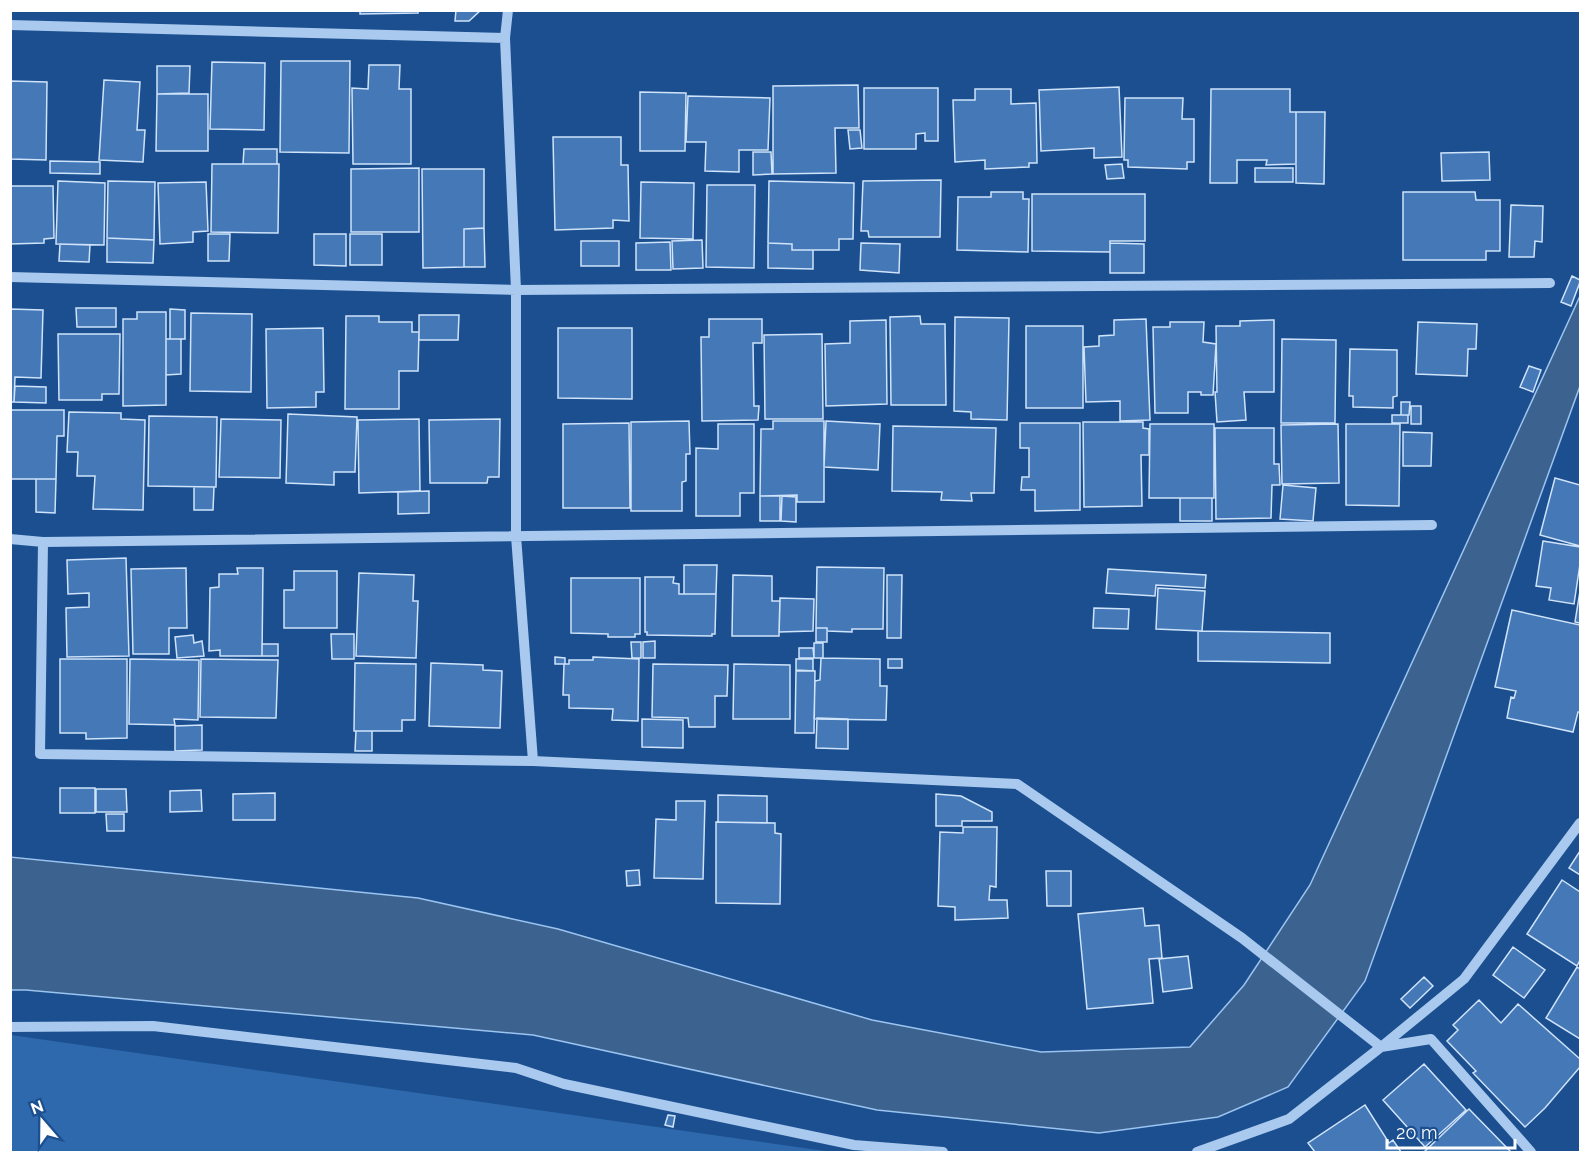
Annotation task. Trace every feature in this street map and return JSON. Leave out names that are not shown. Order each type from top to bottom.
[{"type":"street","points":[[508,10],[505,38],[516,290],[516,536],[533,760]]},
{"type":"street","points":[[10,25],[505,38]]},
{"type":"street","points":[[10,277],[516,290],[1550,283]]},
{"type":"street","points":[[10,539],[43,542],[1432,525]]},
{"type":"street","points":[[43,542],[40,754],[533,760],[1017,784],[1242,938],[1381,1047],[1431,1039],[1532,1152]]},
{"type":"street","points":[[1197,1152],[1289,1119],[1464,979],[1581,823]]},
{"type":"street","points":[[10,1027],[153,1026],[516,1068],[564,1084],[854,1145],[943,1152]]},
{"type":"shaded area","points":[[1580,296],[1580,386],[1365,981],[1288,1087],[1218,1117],[1099,1133],[877,1110],[533,1035],[11,990],[10,857],[418,898],[558,929],[872,1020],[1041,1052],[1190,1047],[1244,985],[1310,885]]},
{"type":"shaded area","points":[[11,1035],[832,1152],[11,1152]]},
{"type":"building","points":[[360,10],[418,10],[418,13],[360,14]]},
{"type":"building","points":[[456,10],[481,10],[469,21],[455,21]]},
{"type":"building","points":[[281,61],[350,61],[349,153],[280,152]]},
{"type":"building","points":[[212,62],[265,63],[264,130],[210,129]]},
{"type":"building","points":[[369,65],[400,65],[399,89],[411,89],[411,164],[353,164],[352,88],[368,89]]},
{"type":"building","points":[[157,66],[190,66],[189,93],[157,94]]},
{"type":"building","points":[[104,80],[140,82],[137,130],[145,130],[143,162],[99,160]]},
{"type":"building","points":[[10,81],[47,82],[46,160],[10,159]]},
{"type":"building","points":[[858,85],[859,128],[835,128],[836,173],[773,174],[773,86]]},
{"type":"building","points":[[1119,87],[1122,157],[1094,158],[1094,148],[1041,151],[1039,90]]},
{"type":"building","points":[[864,88],[938,88],[938,141],[925,141],[925,133],[916,134],[916,149],[864,149]]},
{"type":"building","points":[[975,89],[1011,89],[1011,104],[1036,103],[1037,163],[1029,163],[1029,167],[985,169],[985,160],[955,162],[953,100],[975,100]]},
{"type":"building","points":[[1211,89],[1290,89],[1290,112],[1296,112],[1296,164],[1266,165],[1267,160],[1237,160],[1237,183],[1210,183]]},
{"type":"building","points":[[640,92],[686,93],[685,151],[640,151]]},
{"type":"building","points":[[157,94],[208,94],[208,151],[156,151]]},
{"type":"building","points":[[688,96],[770,98],[768,150],[739,150],[739,172],[705,171],[706,142],[686,142]]},
{"type":"building","points":[[1125,98],[1183,98],[1182,119],[1194,119],[1194,162],[1187,162],[1187,169],[1128,167],[1128,160],[1124,160]]},
{"type":"building","points":[[1296,112],[1325,112],[1324,184],[1296,183]]},
{"type":"building","points":[[848,130],[860,130],[862,148],[850,149]]},
{"type":"building","points":[[553,137],[621,137],[621,165],[628,165],[629,221],[613,220],[613,228],[555,230]]},
{"type":"building","points":[[244,149],[277,149],[277,164],[243,164]]},
{"type":"building","points":[[753,152],[771,152],[772,174],[753,175]]},
{"type":"building","points":[[1489,152],[1490,180],[1442,181],[1441,153]]},
{"type":"building","points":[[50,161],[100,162],[100,174],[50,173]]},
{"type":"building","points":[[212,164],[279,164],[278,233],[211,232]]},
{"type":"building","points":[[1122,164],[1124,178],[1107,179],[1105,165]]},
{"type":"building","points":[[419,168],[419,232],[351,232],[351,169]]},
{"type":"building","points":[[1255,168],[1293,168],[1293,182],[1255,182]]},
{"type":"building","points":[[422,169],[484,169],[484,228],[464,229],[464,267],[423,268]]},
{"type":"building","points":[[941,180],[940,237],[869,237],[868,231],[861,231],[863,181]]},
{"type":"building","points":[[58,181],[105,183],[104,245],[56,244]]},
{"type":"building","points":[[108,181],[155,182],[154,240],[107,238]]},
{"type":"building","points":[[769,181],[854,183],[853,239],[839,239],[839,250],[792,250],[792,244],[768,243]]},
{"type":"building","points":[[206,182],[208,231],[193,232],[193,242],[160,244],[158,183]]},
{"type":"building","points":[[641,182],[694,183],[693,239],[640,238]]},
{"type":"building","points":[[707,185],[755,185],[754,268],[706,267]]},
{"type":"building","points":[[10,186],[53,186],[54,238],[44,239],[44,243],[10,244]]},
{"type":"building","points":[[991,192],[1023,192],[1023,199],[1029,199],[1028,252],[957,250],[958,197],[991,197]]},
{"type":"building","points":[[1403,192],[1475,192],[1476,200],[1500,200],[1500,251],[1486,251],[1486,260],[1403,260]]},
{"type":"building","points":[[1032,194],[1145,194],[1145,241],[1110,241],[1110,252],[1032,251]]},
{"type":"building","points":[[1511,205],[1543,206],[1542,242],[1535,241],[1534,257],[1509,257]]},
{"type":"building","points":[[484,228],[485,267],[464,267],[464,229]]},
{"type":"building","points":[[208,234],[230,234],[229,261],[208,261]]},
{"type":"building","points":[[314,234],[346,234],[346,266],[314,265]]},
{"type":"building","points":[[350,234],[382,234],[382,265],[350,265]]},
{"type":"building","points":[[107,238],[154,240],[153,263],[107,262]]},
{"type":"building","points":[[702,240],[703,268],[673,269],[672,241]]},
{"type":"building","points":[[581,241],[619,241],[619,266],[581,266]]},
{"type":"building","points":[[670,242],[671,270],[636,270],[636,243]]},
{"type":"building","points":[[768,243],[792,244],[792,250],[813,250],[813,269],[768,268]]},
{"type":"building","points":[[861,243],[900,244],[899,273],[860,270]]},
{"type":"building","points":[[1110,243],[1144,244],[1144,273],[1110,273]]},
{"type":"building","points":[[60,244],[90,245],[89,262],[59,261]]},
{"type":"building","points":[[1572,276],[1580,282],[1571,306],[1561,302]]},
{"type":"building","points":[[76,308],[116,308],[116,327],[77,327]]},
{"type":"building","points":[[10,309],[43,310],[41,378],[15,377],[14,402],[10,402]]},
{"type":"building","points":[[170,309],[185,310],[185,339],[170,339]]},
{"type":"building","points":[[137,312],[166,312],[166,405],[123,406],[123,319],[137,319]]},
{"type":"building","points":[[191,313],[252,314],[251,392],[190,391]]},
{"type":"building","points":[[419,315],[459,315],[458,340],[419,340]]},
{"type":"building","points":[[346,316],[379,316],[379,322],[412,322],[412,332],[419,332],[418,371],[399,371],[399,409],[345,409]]},
{"type":"building","points":[[920,316],[921,324],[945,324],[946,405],[891,405],[890,317]]},
{"type":"building","points":[[955,317],[1009,318],[1007,420],[971,419],[971,412],[954,411]]},
{"type":"building","points":[[709,319],[762,319],[762,343],[753,343],[754,406],[759,406],[758,420],[702,421],[701,337],[709,337]]},
{"type":"building","points":[[1146,319],[1150,420],[1120,421],[1120,401],[1086,402],[1084,347],[1099,346],[1099,336],[1114,335],[1114,320]]},
{"type":"building","points":[[886,320],[887,404],[826,406],[825,344],[850,343],[850,321]]},
{"type":"building","points":[[1274,320],[1274,392],[1244,392],[1246,420],[1217,422],[1216,326],[1240,326],[1240,321]]},
{"type":"building","points":[[1170,322],[1204,322],[1203,342],[1216,344],[1213,395],[1188,392],[1188,413],[1155,413],[1153,327],[1170,327]]},
{"type":"building","points":[[1418,322],[1477,324],[1476,349],[1468,349],[1467,376],[1416,374]]},
{"type":"building","points":[[1026,326],[1083,326],[1083,408],[1026,408]]},
{"type":"building","points":[[323,328],[324,392],[316,392],[316,407],[267,408],[266,329]]},
{"type":"building","points":[[558,328],[632,328],[632,399],[558,398]]},
{"type":"building","points":[[58,334],[120,334],[119,394],[102,394],[102,400],[59,400]]},
{"type":"building","points":[[822,334],[823,419],[765,419],[764,335]]},
{"type":"building","points":[[166,339],[181,339],[181,374],[166,375]]},
{"type":"building","points":[[1282,339],[1336,340],[1335,423],[1281,423]]},
{"type":"building","points":[[1350,349],[1397,350],[1397,396],[1393,397],[1393,408],[1353,407],[1353,396],[1349,396]]},
{"type":"building","points":[[1529,366],[1541,370],[1533,392],[1520,387]]},
{"type":"building","points":[[15,386],[46,387],[46,403],[14,402]]},
{"type":"building","points":[[1401,402],[1410,402],[1409,415],[1401,415]]},
{"type":"building","points":[[1411,406],[1421,406],[1421,424],[1411,424]]},
{"type":"building","points":[[10,410],[64,410],[64,436],[57,436],[56,479],[10,479]]},
{"type":"building","points":[[69,412],[121,413],[121,419],[145,420],[143,510],[93,509],[95,476],[77,476],[78,452],[67,452]]},
{"type":"building","points":[[288,414],[357,417],[355,472],[334,472],[334,485],[286,483]]},
{"type":"building","points":[[1392,415],[1408,415],[1408,423],[1392,423]]},
{"type":"building","points":[[149,416],[217,417],[216,487],[148,486]]},
{"type":"building","points":[[221,419],[281,420],[280,478],[219,477]]},
{"type":"building","points":[[419,419],[420,491],[359,493],[358,420]]},
{"type":"building","points":[[500,419],[499,477],[488,477],[487,483],[430,483],[429,420]]},
{"type":"building","points":[[689,421],[690,454],[686,454],[686,481],[682,482],[682,511],[631,511],[631,422]]},
{"type":"building","points":[[773,421],[824,421],[824,502],[797,502],[797,495],[760,496],[761,429],[773,429]]},
{"type":"building","points":[[826,421],[880,424],[878,470],[824,467]]},
{"type":"building","points":[[1083,422],[1143,422],[1143,428],[1149,429],[1149,455],[1141,455],[1142,506],[1084,507]]},
{"type":"building","points":[[629,423],[630,508],[563,508],[563,424]]},
{"type":"building","points":[[1020,423],[1080,423],[1080,510],[1035,511],[1035,490],[1021,490],[1022,477],[1029,477],[1029,448],[1020,448]]},
{"type":"building","points":[[718,424],[754,424],[754,493],[740,493],[740,516],[696,516],[696,448],[718,449]]},
{"type":"building","points":[[1150,424],[1214,424],[1214,498],[1149,498]]},
{"type":"building","points":[[1338,424],[1339,483],[1282,484],[1281,425]]},
{"type":"building","points":[[1346,424],[1400,424],[1399,506],[1346,505]]},
{"type":"building","points":[[893,426],[996,428],[994,493],[971,493],[972,501],[941,500],[942,492],[892,491]]},
{"type":"building","points":[[1215,428],[1274,428],[1274,464],[1279,464],[1280,485],[1272,485],[1271,518],[1216,519]]},
{"type":"building","points":[[1403,432],[1432,433],[1431,466],[1403,466]]},
{"type":"building","points":[[1555,478],[1580,485],[1580,546],[1540,535]]},
{"type":"building","points":[[36,479],[56,479],[55,513],[36,512]]},
{"type":"building","points":[[1283,485],[1316,488],[1313,521],[1280,519]]},
{"type":"building","points":[[194,487],[214,487],[213,510],[194,510]]},
{"type":"building","points":[[429,491],[429,513],[398,514],[398,492]]},
{"type":"building","points":[[760,496],[780,496],[780,521],[760,521]]},
{"type":"building","points":[[782,496],[796,497],[796,522],[781,521]]},
{"type":"building","points":[[1180,498],[1212,498],[1212,521],[1180,521]]},
{"type":"building","points":[[1543,541],[1580,547],[1574,604],[1549,600],[1551,588],[1536,586]]},
{"type":"building","points":[[126,558],[129,656],[67,657],[66,608],[89,607],[89,593],[68,594],[67,560]]},
{"type":"building","points":[[684,565],[717,565],[716,594],[684,594]]},
{"type":"building","points":[[817,567],[884,568],[883,629],[852,629],[852,632],[816,628]]},
{"type":"building","points":[[186,568],[187,628],[169,628],[169,654],[133,654],[131,569]]},
{"type":"building","points":[[237,568],[263,568],[262,656],[220,656],[220,650],[209,651],[210,588],[219,587],[219,574],[238,574]]},
{"type":"building","points":[[1108,569],[1206,575],[1205,588],[1156,585],[1155,596],[1106,593]]},
{"type":"building","points":[[294,571],[337,571],[337,628],[284,628],[284,590],[294,590]]},
{"type":"building","points":[[359,573],[414,575],[413,601],[418,601],[416,658],[356,656]]},
{"type":"building","points":[[733,575],[772,576],[772,601],[780,601],[779,636],[732,636]]},
{"type":"building","points":[[887,575],[902,575],[901,638],[887,638]]},
{"type":"building","points":[[645,577],[674,577],[673,583],[679,584],[679,594],[716,594],[715,634],[712,636],[647,635],[645,632]]},
{"type":"building","points":[[571,578],[640,578],[640,634],[635,634],[635,637],[608,637],[608,634],[571,633]]},
{"type":"building","points":[[1158,588],[1205,591],[1202,631],[1156,629]]},
{"type":"building","points":[[1580,591],[1580,623],[1575,622]]},
{"type":"building","points":[[780,598],[814,599],[813,631],[779,632]]},
{"type":"building","points":[[1094,608],[1129,609],[1128,629],[1093,628]]},
{"type":"building","points":[[1512,610],[1580,625],[1580,712],[1578,712],[1573,732],[1507,718],[1511,697],[1514,698],[1516,691],[1495,687]]},
{"type":"building","points":[[816,628],[827,628],[827,642],[816,642]]},
{"type":"building","points":[[1198,631],[1330,633],[1330,663],[1198,661]]},
{"type":"building","points":[[331,634],[354,634],[354,659],[332,659]]},
{"type":"building","points":[[193,635],[194,643],[202,641],[204,656],[177,658],[175,637]]},
{"type":"building","points":[[655,641],[655,658],[643,658],[643,642]]},
{"type":"building","points":[[631,642],[641,642],[641,658],[632,658]]},
{"type":"building","points":[[814,643],[823,643],[823,658],[814,658]]},
{"type":"building","points":[[262,644],[278,644],[278,656],[262,656]]},
{"type":"building","points":[[799,648],[813,648],[814,658],[799,658]]},
{"type":"building","points":[[555,657],[565,658],[565,664],[555,664]]},
{"type":"building","points":[[593,657],[639,659],[638,721],[612,720],[613,709],[569,708],[569,695],[563,695],[564,664],[569,664],[569,660],[593,660]]},
{"type":"building","points":[[821,658],[880,659],[880,686],[887,686],[886,720],[814,719],[815,681],[820,680]]},
{"type":"building","points":[[60,659],[127,659],[127,738],[86,739],[86,733],[60,733]]},
{"type":"building","points":[[130,659],[199,660],[198,720],[174,719],[175,725],[129,724]]},
{"type":"building","points":[[201,659],[278,660],[276,718],[200,717]]},
{"type":"building","points":[[796,659],[813,659],[813,671],[796,671]]},
{"type":"building","points":[[888,659],[902,659],[902,668],[888,668]]},
{"type":"building","points":[[355,663],[416,664],[415,720],[402,720],[402,731],[354,731]]},
{"type":"building","points":[[431,663],[483,665],[483,670],[502,671],[500,728],[429,726]]},
{"type":"building","points":[[653,664],[728,665],[727,696],[715,696],[715,727],[689,727],[688,718],[652,717]]},
{"type":"building","points":[[734,664],[790,665],[790,719],[733,719]]},
{"type":"building","points":[[796,670],[815,671],[814,733],[795,733]]},
{"type":"building","points":[[817,718],[848,719],[848,749],[816,748]]},
{"type":"building","points":[[642,719],[683,720],[683,748],[642,747]]},
{"type":"building","points":[[202,725],[202,750],[175,751],[175,726]]},
{"type":"building","points":[[356,731],[372,731],[372,751],[355,751]]},
{"type":"building","points":[[60,788],[95,788],[95,813],[60,813]]},
{"type":"building","points":[[96,789],[126,789],[127,812],[96,812]]},
{"type":"building","points":[[201,790],[202,811],[170,812],[170,791]]},
{"type":"building","points":[[275,793],[275,820],[233,820],[233,794]]},
{"type":"building","points":[[936,794],[961,796],[992,812],[992,821],[962,821],[962,826],[936,826]]},
{"type":"building","points":[[718,795],[767,796],[767,823],[718,822]]},
{"type":"building","points":[[676,801],[705,801],[703,879],[654,878],[656,819],[676,820]]},
{"type":"building","points":[[106,814],[124,814],[124,831],[107,831]]},
{"type":"building","points":[[716,822],[775,823],[775,833],[781,834],[780,904],[716,903]]},
{"type":"building","points":[[963,827],[997,827],[996,887],[990,886],[989,900],[1007,900],[1008,918],[955,920],[955,907],[938,906],[940,832],[963,833]]},
{"type":"building","points":[[1580,851],[1580,875],[1569,868]]},
{"type":"building","points":[[639,870],[640,885],[627,886],[626,871]]},
{"type":"building","points":[[1046,871],[1071,871],[1071,906],[1047,906]]},
{"type":"building","points":[[1562,880],[1580,892],[1580,960],[1577,966],[1527,934]]},
{"type":"building","points":[[1143,908],[1145,926],[1159,925],[1162,958],[1149,959],[1153,1003],[1087,1009],[1078,914]]},
{"type":"building","points":[[1513,947],[1545,970],[1524,998],[1493,975]]},
{"type":"building","points":[[1188,956],[1192,988],[1163,992],[1159,959]]},
{"type":"building","points":[[1577,967],[1580,969],[1580,1039],[1546,1018]]},
{"type":"building","points":[[1424,977],[1433,986],[1410,1008],[1401,999]]},
{"type":"building","points":[[1479,1000],[1501,1023],[1518,1004],[1580,1059],[1580,1067],[1545,1108],[1525,1127],[1473,1073],[1476,1071],[1447,1041],[1458,1030],[1453,1025]]},
{"type":"building","points":[[1424,1064],[1466,1110],[1425,1147],[1383,1100]]},
{"type":"building","points":[[1365,1105],[1389,1143],[1393,1140],[1401,1152],[1315,1152],[1308,1143]]},
{"type":"building","points":[[1469,1109],[1511,1152],[1424,1152]]},
{"type":"building","points":[[668,1115],[675,1116],[673,1127],[665,1125]]}]
